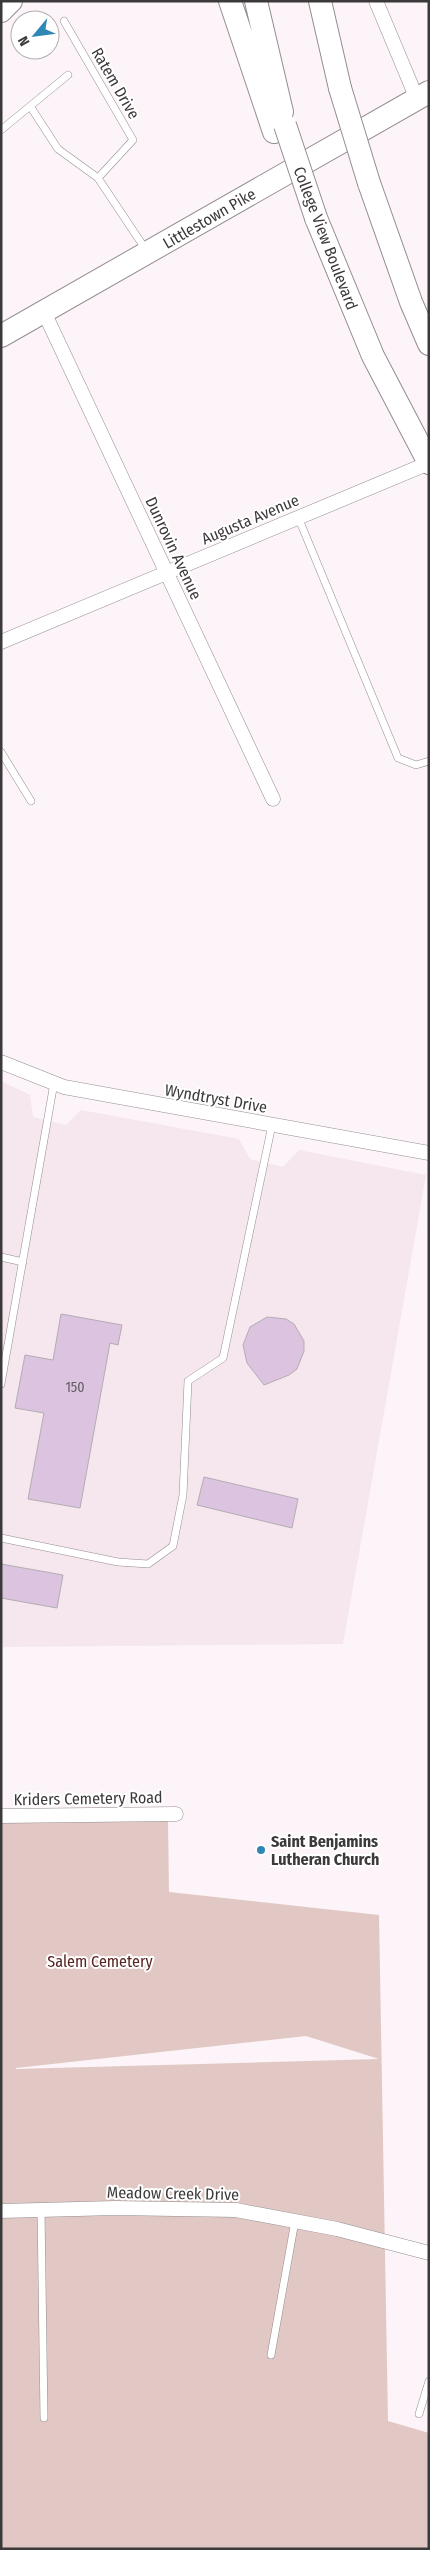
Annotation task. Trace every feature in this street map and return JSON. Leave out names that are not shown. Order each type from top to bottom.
[{"type":"highway","points":[[1,11],[12,1]]},
{"type":"highway","points":[[230,1],[280,128]]},
{"type":"highway","name":"College View Boulevard","points":[[256,1],[280,128],[310,221],[396,401],[429,463]]},
{"type":"highway","points":[[320,1],[340,88],[369,184],[411,302],[429,344]]},
{"type":"highway","name":"Littlestown Pike","points":[[1,336],[425,96]]},
{"type":"highway","points":[[369,184],[399,240],[429,314]]},
{"type":"street","points":[[376,1],[425,96]]},
{"type":"street","name":"Dunrovin Avenue","points":[[44,312],[273,800]]},
{"type":"street","name":"Augusta Avenue","points":[[1,642],[429,463]]},
{"type":"street","name":"Wyndtryst Drive","points":[[1,1062],[54,1083],[137,1102],[393,1145],[429,1153]]},
{"type":"street","name":"Kriders Cemetery Road","points":[[1,1816],[176,1814]]},
{"type":"street","name":"Meadow Creek Drive","points":[[1,2211],[236,2210],[337,2229],[429,2252]]},
{"type":"lane","name":"Ratem Drive","points":[[64,21],[133,140],[98,178]]},
{"type":"lane","points":[[1,130],[68,75]]},
{"type":"lane","points":[[30,106],[58,149],[98,178],[148,253]]},
{"type":"lane","points":[[298,517],[398,758],[416,765],[429,761]]},
{"type":"lane","points":[[1,752],[31,801]]},
{"type":"lane","points":[[1,1384],[54,1083]]},
{"type":"lane","points":[[1,1538],[118,1562],[148,1564],[172,1546],[183,1495],[188,1382],[223,1358],[272,1125]]},
{"type":"lane","points":[[1,1257],[23,1262]]},
{"type":"lane","points":[[41,2210],[44,2418]]},
{"type":"lane","points":[[271,2355],[295,2221]]},
{"type":"lane","points":[[419,2414],[429,2381]]},
{"type":"shaded area","points":[[1,1081],[30,1095],[33,1117],[66,1125],[81,1110],[239,1139],[250,1159],[283,1167],[299,1150],[426,1175],[343,1644],[1,1647]]},
{"type":"green space","name":"Salem Cemetery","points":[[168,1819],[169,1892],[379,1915],[388,2421],[429,2433],[429,2549],[1,2549],[1,1821]],"holes":[[[306,2036],[379,2059],[16,2069]]]},
{"type":"building","points":[[61,1314],[122,1325],[118,1345],[110,1343],[80,1508],[28,1499],[44,1413],[15,1408],[25,1355],[53,1360]]},
{"type":"building","points":[[267,1317],[286,1319],[294,1324],[304,1341],[304,1351],[297,1369],[289,1375],[264,1385],[247,1363],[243,1345],[250,1327]]},
{"type":"building","points":[[204,1477],[298,1499],[292,1528],[197,1505]]},
{"type":"building","points":[[1,1564],[63,1575],[57,1608],[1,1598]]},
{"type":"place","name":"Saint Benjamins Lutheran Church","points":[[261,1850]]}]
